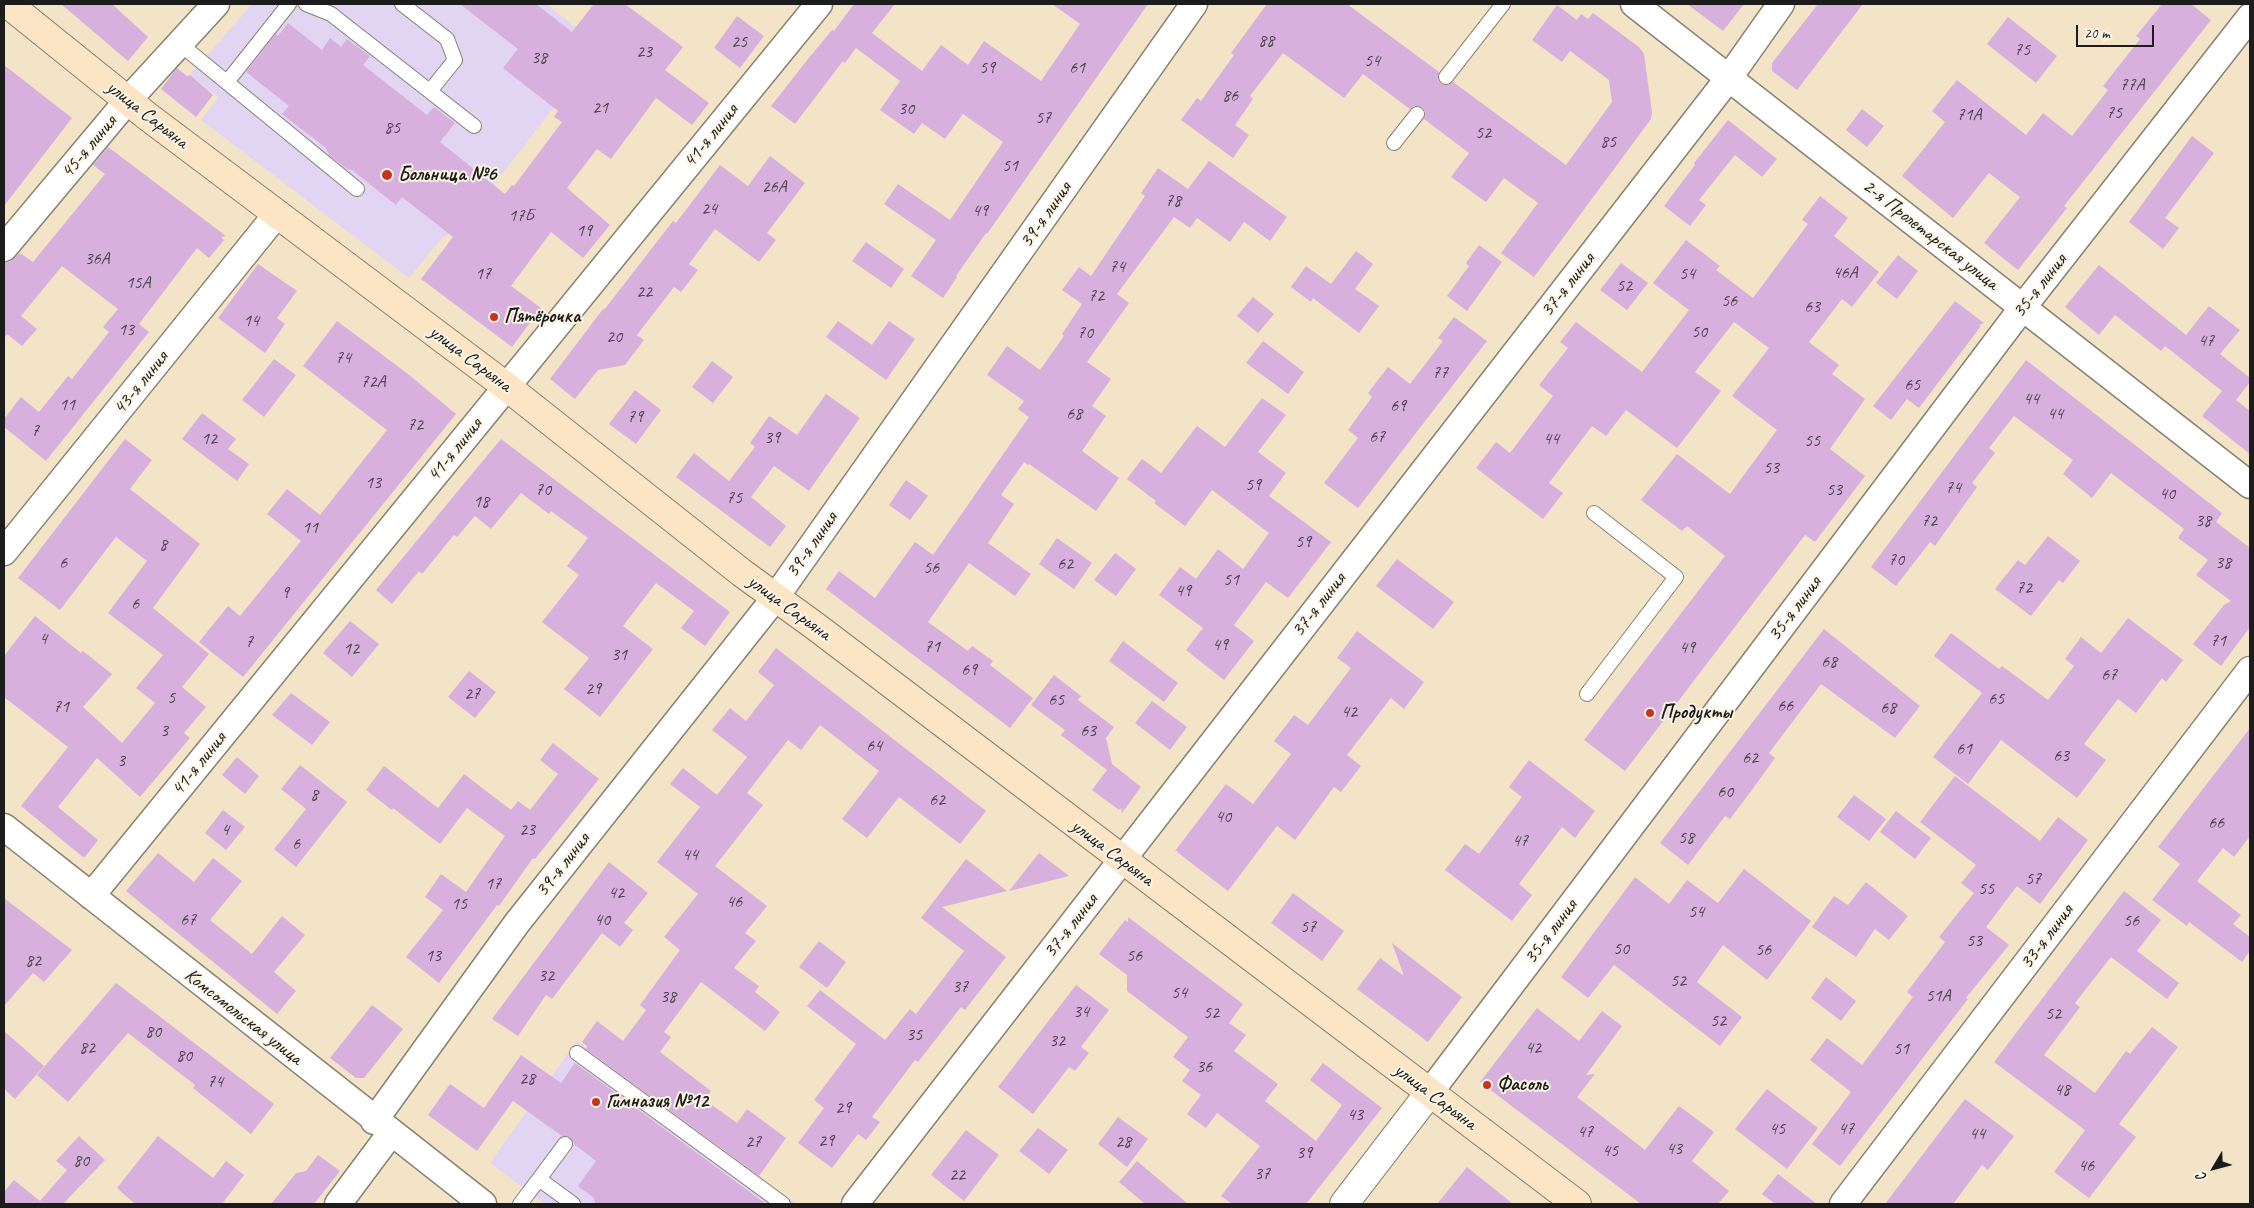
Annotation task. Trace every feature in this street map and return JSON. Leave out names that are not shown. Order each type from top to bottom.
[{"type":"main road","name":"улица Сарьяна","points":[[8,4],[128,100],[507,387],[775,598],[815,626],[1122,861],[1577,1204]]},
{"type":"street","name":"45-я линия","points":[[4,248],[128,100],[216,4]]},
{"type":"street","name":"41-я линия","points":[[91,896],[818,4]]},
{"type":"street","name":"39-я линия","points":[[338,1204],[383,1127],[518,923],[775,598],[1194,4]]},
{"type":"street","name":"2-я Пролетарская улица","points":[[1634,4],[2250,485]]},
{"type":"street","name":"37-я линия","points":[[854,1204],[1728,79],[1780,4]]},
{"type":"street","name":"35-я линия","points":[[1344,1204],[2023,307],[2250,17]]},
{"type":"street","name":"43-я линия","points":[[4,552],[277,214]]},
{"type":"street","name":"33-я линия","points":[[1843,1204],[2250,670]]},
{"type":"street","name":"Комсомольская улица","points":[[4,827],[483,1204]]},
{"type":"lane","points":[[227,82],[289,4]]},
{"type":"lane","points":[[306,4],[331,14],[474,126]]},
{"type":"lane","points":[[402,4],[446,39],[455,60],[430,91]]},
{"type":"lane","points":[[1446,77],[1503,4]]},
{"type":"lane","points":[[180,44],[357,189]]},
{"type":"lane","points":[[1394,143],[1417,114]]},
{"type":"lane","points":[[1587,694],[1676,577],[1594,514]]},
{"type":"lane","points":[[577,1053],[783,1204]]},
{"type":"lane","points":[[520,1204],[565,1144]]},
{"type":"lane","points":[[539,1179],[573,1204]]},
{"type":"shaded area","name":"Больница №6","points":[[252,4],[546,4],[601,47],[459,229],[442,238],[409,278],[201,120],[218,97],[190,75]]},
{"type":"shaded area","name":"Гимназия №12","points":[[577,1041],[796,1204],[545,1204],[490,1163]]},
{"type":"building","points":[[61,4],[112,4],[148,37],[128,61]]},
{"type":"building","points":[[460,4],[536,4],[572,32],[594,4],[625,4],[683,47],[665,70],[709,103],[692,125],[656,98],[611,159],[597,149],[567,188],[610,225],[583,258],[551,232],[511,286],[541,308],[512,347],[421,279],[453,237],[402,197],[396,205],[352,170],[347,169],[329,155],[326,148],[282,114],[289,106],[246,72],[276,34],[278,36],[288,23],[322,50],[330,38],[341,47],[347,39],[370,56],[363,65],[427,115],[434,107],[455,123],[440,142],[505,194],[512,185],[514,186],[562,122],[554,117],[558,111],[503,68],[518,49]]},
{"type":"building","points":[[854,4],[895,4],[872,33],[922,71],[941,45],[968,65],[984,41],[1041,81],[1080,24],[1052,4],[1148,4],[956,276],[943,298],[911,276],[936,240],[884,204],[898,184],[950,220],[1003,142],[963,114],[945,139],[922,123],[914,134],[880,110],[900,81],[856,48],[845,63],[843,61],[795,124],[771,106],[832,30],[834,31]]},
{"type":"building","points":[[1267,4],[1347,4],[1439,72],[1438,80],[1441,84],[1449,85],[1453,82],[1566,165],[1612,102],[1609,80],[1570,51],[1562,62],[1532,40],[1557,5],[1577,20],[1581,14],[1588,19],[1593,13],[1639,47],[1644,54],[1652,112],[1651,119],[1534,277],[1501,253],[1538,203],[1504,178],[1486,202],[1451,177],[1469,153],[1424,119],[1425,111],[1422,107],[1414,106],[1410,109],[1363,74],[1344,98],[1283,53],[1250,96],[1253,99],[1235,125],[1249,135],[1233,158],[1181,120],[1197,98],[1201,101],[1234,55],[1231,53]]},
{"type":"building","points":[[1687,4],[1744,4],[1723,31]]},
{"type":"building","points":[[1818,4],[1863,4],[1797,90],[1772,71],[1772,63]]},
{"type":"building","points":[[2162,4],[2191,4],[2211,20],[2064,206],[2067,208],[2018,270],[1984,243],[2020,197],[1989,173],[1953,218],[1902,176],[1945,122],[1932,111],[1957,80],[2026,135],[2043,113],[2072,136],[2108,90],[2103,86],[2140,39],[2136,36]]},
{"type":"building","points":[[737,16],[764,36],[740,68],[714,48]]},
{"type":"building","points":[[2008,17],[2057,56],[2036,83],[1987,44]]},
{"type":"building","points":[[4,65],[72,118],[4,206]]},
{"type":"building","points":[[177,68],[187,76],[190,75],[213,95],[196,117],[161,89]]},
{"type":"building","points":[[1862,109],[1884,126],[1867,147],[1846,130]]},
{"type":"building","points":[[1728,120],[1777,159],[1762,177],[1735,155],[1699,200],[1706,205],[1690,226],[1664,206],[1695,165],[1694,163]]},
{"type":"building","points":[[2192,136],[2214,153],[2165,218],[2179,228],[2163,249],[2129,222]]},
{"type":"building","points":[[108,147],[226,236],[221,237],[224,240],[209,258],[197,248],[139,324],[149,332],[46,461],[4,427],[4,419],[21,397],[39,412],[68,376],[72,379],[109,332],[103,327],[118,309],[62,266],[21,316],[37,329],[22,346],[7,334],[4,338],[4,263],[10,262],[20,253],[33,262],[105,174],[93,165]]},
{"type":"building","points":[[770,156],[805,183],[767,233],[776,240],[759,262],[715,229],[689,264],[698,270],[681,292],[674,287],[637,335],[644,340],[625,365],[598,370],[575,399],[550,379],[603,309],[673,221],[676,223],[720,165],[748,186]]},
{"type":"building","points":[[1209,161],[1287,217],[1270,241],[1244,222],[1230,242],[1197,218],[1190,228],[1174,217],[1117,294],[1129,303],[1087,362],[1111,379],[1092,406],[1106,416],[1082,451],[1119,478],[1096,511],[1024,462],[1001,495],[1014,504],[988,543],[1031,574],[1015,596],[969,563],[928,622],[968,651],[972,646],[993,661],[990,665],[1033,698],[1010,728],[826,589],[839,571],[875,598],[915,542],[933,555],[1029,417],[1018,409],[1024,401],[987,375],[1007,346],[1040,370],[1064,336],[1062,334],[1082,304],[1062,290],[1079,267],[1091,276],[1145,196],[1141,193],[1158,168],[1188,189]]},
{"type":"building","points":[[1820,196],[1848,218],[1834,236],[1879,272],[1852,307],[1842,299],[1809,342],[1839,365],[1832,374],[1865,399],[1830,449],[1865,476],[1815,542],[1805,535],[1625,771],[1584,740],[1725,556],[1687,526],[1682,531],[1641,500],[1677,454],[1730,494],[1777,430],[1732,396],[1769,348],[1734,322],[1695,372],[1721,391],[1677,448],[1626,410],[1606,436],[1592,426],[1549,483],[1563,493],[1543,519],[1476,468],[1496,442],[1510,453],[1553,396],[1539,385],[1568,348],[1560,342],[1576,322],[1642,372],[1689,310],[1653,283],[1686,240],[1720,266],[1716,270],[1753,298],[1808,224],[1802,220]]},
{"type":"building","points":[[866,242],[904,269],[891,288],[852,261]]},
{"type":"building","points":[[1479,245],[1502,262],[1467,311],[1447,296],[1469,266],[1466,263]]},
{"type":"building","points":[[1356,251],[1373,264],[1355,289],[1379,306],[1359,333],[1313,298],[1311,302],[1291,287],[1306,266],[1331,284]]},
{"type":"building","points":[[1898,255],[1918,271],[1897,299],[1876,283]]},
{"type":"building","points":[[1621,263],[1648,283],[1627,310],[1600,290]]},
{"type":"building","points":[[258,264],[297,291],[277,318],[285,324],[265,353],[218,318]]},
{"type":"building","points":[[2099,265],[2186,335],[2209,306],[2240,330],[2220,354],[2250,378],[2250,382],[2236,400],[2250,411],[2250,454],[2202,416],[2222,391],[2165,346],[2161,351],[2115,315],[2099,335],[2065,307]]},
{"type":"building","points":[[1253,297],[1274,314],[1258,333],[1237,316]]},
{"type":"building","points":[[1955,301],[1984,323],[1979,325],[1981,326],[1919,408],[1907,399],[1891,420],[1873,406]]},
{"type":"building","points":[[1454,317],[1487,341],[1358,508],[1324,483],[1358,438],[1348,430],[1372,397],[1368,393],[1388,367],[1410,384],[1443,341],[1438,338]]},
{"type":"building","points":[[337,321],[408,374],[456,414],[243,677],[199,642],[228,606],[240,616],[301,541],[267,514],[287,489],[320,515],[387,430],[303,366]]},
{"type":"building","points":[[838,321],[872,345],[889,321],[915,339],[886,380],[826,337]]},
{"type":"building","points":[[1263,341],[1304,372],[1288,394],[1246,363]]},
{"type":"building","points":[[274,359],[296,375],[264,417],[242,400]]},
{"type":"building","points":[[2026,360],[2222,513],[2216,522],[2250,548],[2250,627],[2221,666],[2193,644],[2224,605],[2231,601],[2196,575],[2208,560],[2178,538],[2184,529],[2111,473],[2092,498],[2063,474],[2073,460],[2014,416],[1989,448],[1995,453],[1972,483],[1977,487],[1935,546],[1930,542],[1896,586],[1871,567]]},
{"type":"building","points":[[712,361],[733,377],[713,403],[692,387]]},
{"type":"building","points":[[635,390],[661,410],[636,444],[609,424]]},
{"type":"building","points":[[826,394],[860,418],[809,491],[774,466],[751,497],[786,526],[770,547],[676,477],[694,453],[729,481],[755,447],[750,443],[769,416],[797,435]]},
{"type":"building","points":[[1262,398],[1286,415],[1258,452],[1286,473],[1269,496],[1331,542],[1288,598],[1266,582],[1234,625],[1254,641],[1224,680],[1186,650],[1203,628],[1159,595],[1180,567],[1196,579],[1218,549],[1243,569],[1269,533],[1212,490],[1185,526],[1154,503],[1156,501],[1127,479],[1142,459],[1161,473],[1197,426],[1225,447]]},
{"type":"building","points":[[202,413],[236,439],[228,449],[249,464],[237,481],[182,439]]},
{"type":"building","points":[[125,439],[152,460],[130,489],[200,544],[153,608],[209,654],[182,687],[206,707],[184,733],[190,738],[140,797],[97,758],[58,807],[98,840],[85,857],[83,856],[84,858],[21,806],[68,747],[4,697],[4,656],[35,616],[81,653],[83,651],[112,674],[83,707],[122,743],[155,703],[136,688],[163,655],[108,613],[147,561],[116,537],[60,610],[18,578]]},
{"type":"building","points":[[501,439],[730,612],[705,646],[681,628],[694,611],[656,583],[623,626],[653,649],[600,717],[564,689],[589,658],[542,622],[579,575],[567,566],[588,538],[551,511],[549,514],[521,493],[491,529],[475,516],[457,537],[454,535],[422,574],[419,571],[392,604],[376,590]]},
{"type":"building","points":[[906,480],[928,496],[910,520],[889,505]]},
{"type":"building","points":[[2048,536],[2080,561],[2063,583],[2059,580],[2031,616],[1995,589],[2018,560],[2025,565]]},
{"type":"building","points":[[1057,538],[1092,563],[1074,589],[1039,564]]},
{"type":"building","points":[[1115,553],[1136,569],[1116,596],[1094,580]]},
{"type":"building","points":[[1397,559],[1454,602],[1433,629],[1376,586]]},
{"type":"building","points":[[2128,618],[2183,660],[2166,682],[2162,678],[2136,713],[2118,699],[2084,744],[2106,760],[2077,798],[2001,740],[1968,784],[1933,757],[1982,693],[1934,656],[1951,633],[1999,669],[2002,666],[2048,700],[2074,666],[2065,659],[2081,637],[2101,653]]},
{"type":"building","points":[[350,621],[379,644],[352,677],[323,653]]},
{"type":"building","points":[[1824,629],[1920,706],[1895,738],[1821,684],[1769,753],[1775,758],[1752,790],[1730,819],[1725,816],[1688,865],[1660,843]]},
{"type":"building","points":[[1357,631],[1424,682],[1404,709],[1391,698],[1347,755],[1361,766],[1341,792],[1334,787],[1295,840],[1277,826],[1228,891],[1178,851],[1175,851],[1226,784],[1253,804],[1291,754],[1274,741],[1294,715],[1308,725],[1351,668],[1337,658]]},
{"type":"building","points":[[1123,641],[1178,683],[1164,702],[1109,661]]},
{"type":"building","points":[[776,648],[986,811],[960,844],[899,797],[867,838],[842,819],[879,771],[820,725],[801,750],[788,740],[747,793],[763,805],[715,866],[767,906],[745,933],[756,941],[734,968],[759,986],[755,992],[780,1012],[765,1031],[701,982],[664,1032],[671,1037],[660,1052],[711,1091],[705,1100],[737,1123],[747,1109],[786,1138],[759,1176],[586,1049],[587,1046],[582,1042],[597,1021],[623,1041],[646,1010],[640,1005],[680,950],[664,937],[698,894],[657,862],[700,807],[670,784],[683,768],[717,795],[747,757],[712,730],[730,708],[746,721],[774,685],[758,672]]},
{"type":"building","points":[[469,671],[496,692],[475,718],[448,697]]},
{"type":"building","points":[[1054,675],[1081,696],[1078,700],[1114,727],[1106,738],[1112,764],[1141,787],[1122,813],[1121,808],[1119,810],[1092,790],[1107,770],[1061,735],[1065,730],[1031,705]]},
{"type":"building","points":[[291,693],[330,722],[312,745],[272,715]]},
{"type":"building","points":[[1152,701],[1187,727],[1170,750],[1135,723]]},
{"type":"building","points":[[2250,728],[2250,836],[2234,857],[2223,848],[2197,881],[2241,915],[2233,924],[2250,937],[2250,951],[2242,962],[2189,922],[2187,926],[2152,900],[2180,864],[2158,847]]},
{"type":"building","points":[[553,743],[599,779],[535,859],[533,858],[499,906],[497,905],[439,983],[406,957],[443,910],[425,897],[441,874],[466,892],[505,836],[467,808],[440,844],[366,790],[384,766],[438,808],[464,774],[511,810],[518,801],[530,810],[558,774],[540,760]]},
{"type":"building","points":[[237,757],[259,776],[245,794],[222,775]]},
{"type":"building","points":[[1529,760],[1595,811],[1575,838],[1562,827],[1519,884],[1532,895],[1512,921],[1445,870],[1465,844],[1479,854],[1522,797],[1509,787]]},
{"type":"building","points":[[300,765],[347,802],[296,867],[274,849],[306,809],[281,789]]},
{"type":"building","points":[[1955,776],[2040,841],[2058,817],[2088,840],[2040,904],[2017,886],[1986,927],[2009,945],[1966,998],[1968,999],[1840,1166],[1812,1144],[1851,1092],[1810,1060],[1827,1038],[1862,1065],[1913,997],[1907,992],[1945,942],[1939,937],[1974,893],[1961,883],[1976,865],[1920,822]]},
{"type":"building","points":[[1854,795],[1886,819],[1869,841],[1837,817]]},
{"type":"building","points":[[223,810],[245,827],[226,850],[205,833]]},
{"type":"building","points":[[1896,811],[1931,838],[1915,859],[1880,832]]},
{"type":"building","points":[[158,853],[194,882],[213,858],[242,881],[210,920],[252,954],[282,916],[305,935],[274,972],[296,991],[277,1014],[126,891]]},
{"type":"building","points":[[1039,853],[1069,876],[1009,891]]},
{"type":"building","points":[[966,859],[1007,891],[942,907],[1006,957],[965,1010],[961,1007],[918,1062],[915,1060],[872,1117],[880,1122],[866,1140],[858,1134],[832,1168],[798,1143],[824,1108],[814,1100],[856,1044],[807,1006],[820,990],[885,1040],[910,1009],[916,1014],[964,951],[921,918]]},
{"type":"building","points":[[609,862],[648,893],[624,923],[633,930],[620,947],[602,933],[552,999],[546,995],[518,1036],[492,1019]]},
{"type":"building","points":[[1744,869],[1811,921],[1767,980],[1723,945],[1697,982],[1742,1017],[1720,1046],[1614,965],[1588,998],[1561,977],[1635,877],[1669,904],[1687,880],[1718,903]]},
{"type":"building","points":[[1866,882],[1908,916],[1889,940],[1875,929],[1856,957],[1812,927],[1834,896],[1848,905]]},
{"type":"building","points":[[2124,891],[2161,920],[2137,951],[2179,983],[2167,999],[2111,957],[2075,1003],[2080,1007],[2044,1055],[2095,1093],[2126,1051],[2130,1054],[2152,1027],[2178,1047],[2119,1124],[2136,1137],[2089,1198],[2054,1172],[2085,1130],[1994,1062]]},
{"type":"building","points":[[1293,893],[1344,931],[1322,961],[1271,923]]},
{"type":"building","points":[[4,898],[72,950],[44,982],[33,973],[4,1006]]},
{"type":"building","points":[[1128,917],[1243,1004],[1229,1023],[1246,1035],[1234,1051],[1278,1084],[1265,1101],[1316,1141],[1342,1105],[1310,1080],[1323,1063],[1382,1108],[1306,1204],[1232,1204],[1221,1196],[1260,1146],[1217,1113],[1206,1128],[1187,1114],[1201,1095],[1182,1081],[1190,1070],[1173,1057],[1188,1037],[1127,991],[1127,975],[1099,954],[1125,920],[1128,922]]},
{"type":"building","points":[[819,941],[846,962],[827,988],[799,967]]},
{"type":"building","points":[[1392,943],[1462,997],[1428,1042],[1357,989],[1380,958],[1404,976]]},
{"type":"building","points":[[1826,977],[1856,1001],[1841,1021],[1811,998]]},
{"type":"building","points":[[116,983],[274,1104],[251,1134],[193,1088],[195,1085],[128,1033],[68,1102],[37,1075]]},
{"type":"building","points":[[1076,985],[1109,1010],[1081,1047],[1089,1053],[1075,1071],[1069,1067],[1033,1114],[998,1087]]},
{"type":"building","points":[[372,1005],[403,1029],[364,1078],[356,1078],[330,1058]]},
{"type":"building","points":[[1537,1008],[1579,1041],[1602,1011],[1622,1026],[1586,1075],[1595,1074],[1577,1097],[1645,1150],[1679,1106],[1714,1132],[1692,1161],[1729,1191],[1718,1204],[1641,1204],[1480,1082]]},
{"type":"building","points":[[4,1031],[44,1066],[15,1099],[4,1089]]},
{"type":"building","points":[[521,1055],[561,1083],[575,1063],[766,1204],[595,1204],[594,1198],[578,1186],[596,1161],[574,1144],[570,1137],[562,1136],[513,1101],[477,1151],[428,1115],[450,1084],[484,1108]]},
{"type":"building","points":[[1767,1089],[1818,1128],[1787,1169],[1735,1129]]},
{"type":"building","points":[[1965,1099],[2014,1136],[1988,1170],[1982,1165],[1953,1204],[1885,1204]]},
{"type":"building","points":[[1118,1117],[1148,1139],[1127,1167],[1098,1144]]},
{"type":"building","points":[[1038,1128],[1068,1150],[1049,1174],[1019,1151]]},
{"type":"building","points":[[966,1130],[999,1155],[964,1201],[931,1175]]},
{"type":"building","points":[[79,1136],[105,1160],[63,1204],[4,1204],[4,1192],[14,1180],[40,1201],[67,1170],[56,1161]]},
{"type":"building","points":[[158,1136],[213,1178],[226,1161],[244,1175],[222,1204],[135,1204],[117,1188]]},
{"type":"building","points":[[318,1155],[340,1171],[314,1204],[271,1204],[296,1173],[306,1171]]},
{"type":"building","points":[[1137,1161],[1188,1204],[1145,1204],[1119,1182]]},
{"type":"building","points":[[1467,1167],[1513,1204],[1437,1204]]},
{"type":"building","points":[[1778,1174],[1817,1204],[1775,1204],[1762,1194]]},
{"type":"place","name":"Больница №6","points":[[387,175]]},
{"type":"place","name":"Пятёрочка","points":[[494,317]]},
{"type":"place","name":"Продукты","points":[[1650,713]]},
{"type":"place","name":"Фасоль","points":[[1487,1085]]},
{"type":"place","name":"Гимназия №12","points":[[596,1102]]}]
